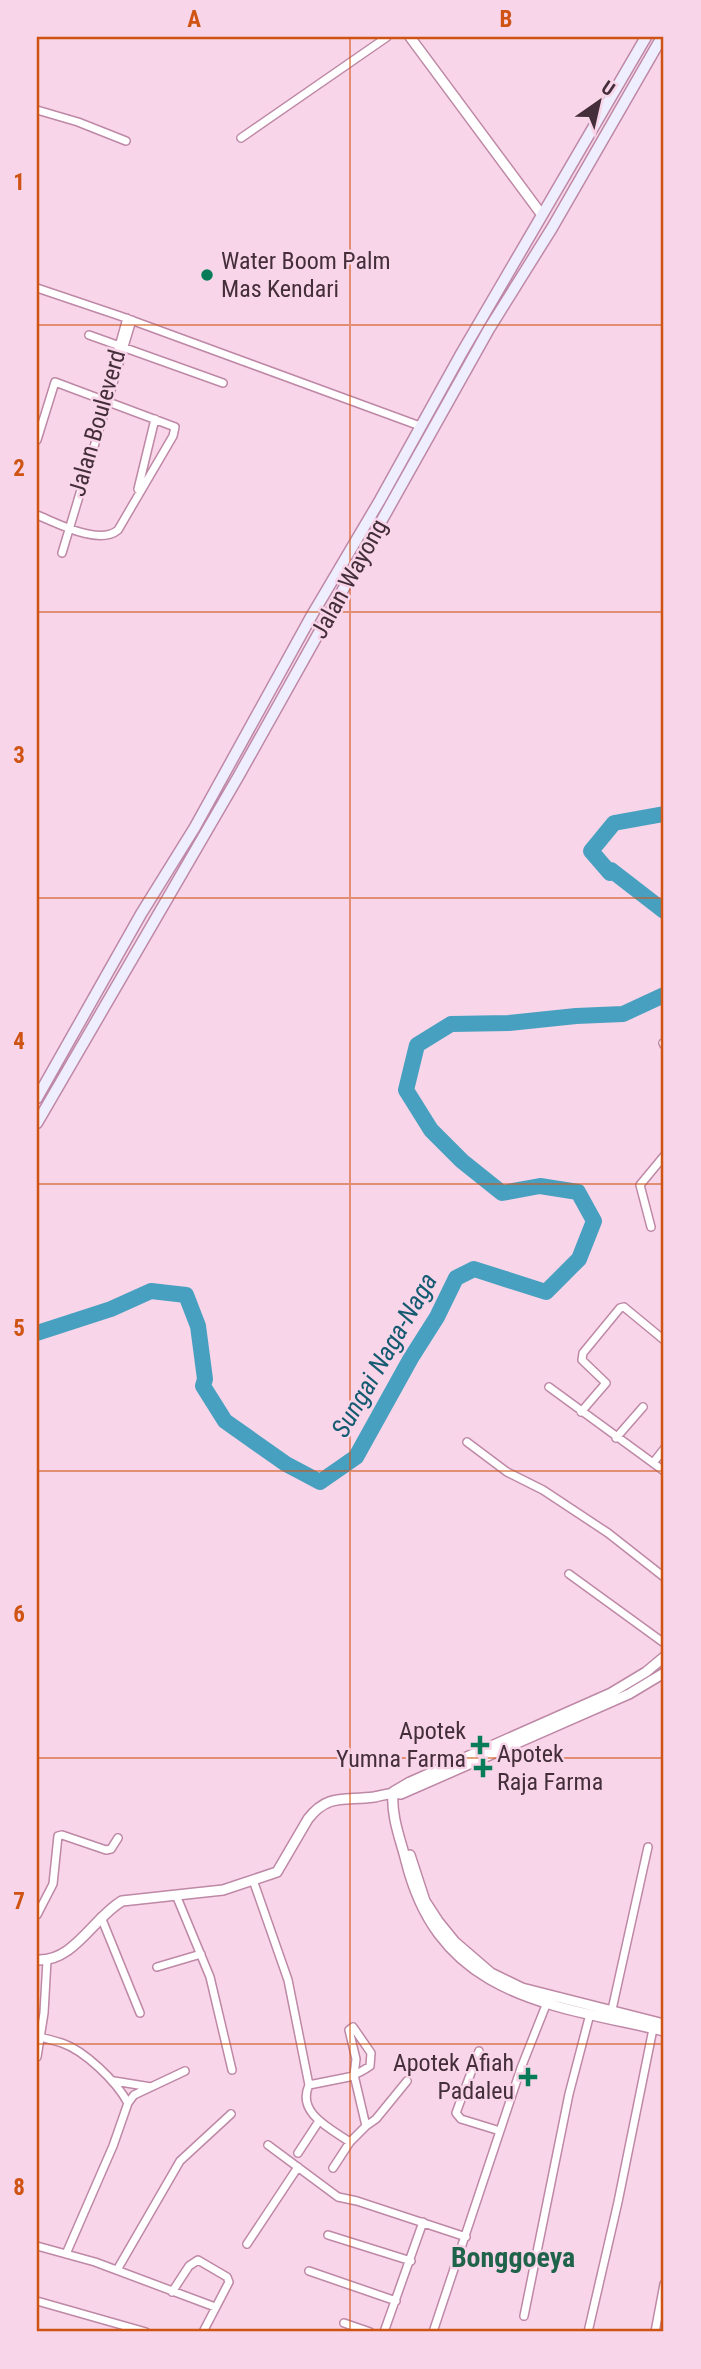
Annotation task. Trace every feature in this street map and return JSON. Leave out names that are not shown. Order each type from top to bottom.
[{"type":"main road","name":"Jalan Wayong","points":[[37,1098],[141,914],[195,827],[420,426],[646,37]]},
{"type":"main road","name":"Jalan Wayong","points":[[37,1123],[238,777],[489,329],[552,228],[662,37]]},
{"type":"street","points":[[241,138],[387,37]]},
{"type":"street","points":[[410,37],[542,215]]},
{"type":"street","points":[[37,110],[78,122],[126,141]]},
{"type":"street","points":[[37,288],[420,426]]},
{"type":"street","name":"Jalan Bouleverd","points":[[62,553],[129,319]]},
{"type":"street","points":[[89,335],[223,383]]},
{"type":"street","points":[[37,440],[55,383],[175,427],[175,432],[112,536],[96,536],[37,515]]},
{"type":"street","points":[[137,495],[155,418]]},
{"type":"street","points":[[650,1227],[640,1185],[664,1156]]},
{"type":"street","points":[[581,1412],[606,1383],[582,1360],[583,1353],[620,1308],[624,1307],[664,1340]]},
{"type":"street","points":[[549,1387],[664,1471]]},
{"type":"street","points":[[616,1438],[643,1407]]},
{"type":"street","points":[[467,1442],[507,1472],[543,1490],[608,1533],[664,1577]]},
{"type":"street","points":[[653,1463],[664,1449]]},
{"type":"street","points":[[569,1574],[664,1643]]},
{"type":"street","points":[[393,1793],[410,1782],[611,1693],[646,1672],[664,1657]]},
{"type":"street","points":[[37,2057],[46,1995],[42,1960],[62,1954],[111,1907],[122,1901],[223,1890],[277,1872],[298,1834],[320,1805],[334,1800],[401,1794],[559,1727],[629,1694],[664,1673]]},
{"type":"street","points":[[393,1793],[425,1901],[455,1942],[491,1973],[548,1999],[590,2014],[664,2024]]},
{"type":"street","points":[[37,1915],[53,1884],[58,1836],[106,1850],[111,1849],[118,1838]]},
{"type":"street","points":[[611,2015],[648,1847]]},
{"type":"street","points":[[253,1880],[290,1987],[309,2085],[306,2092],[307,2105],[319,2121],[350,2142]]},
{"type":"street","points":[[176,1895],[210,1977],[232,2070]]},
{"type":"street","points":[[101,1917],[140,2013]]},
{"type":"street","points":[[157,1967],[201,1954]]},
{"type":"street","points":[[548,1999],[664,2031]]},
{"type":"street","points":[[433,2332],[500,2131],[548,1999]]},
{"type":"street","points":[[524,2316],[569,2094],[590,2014]]},
{"type":"street","points":[[309,2085],[354,2075],[370,2066],[371,2053],[366,2042],[353,2027],[349,2030],[356,2059],[354,2075],[366,2126]]},
{"type":"street","points":[[588,2332],[624,2176],[653,2029]]},
{"type":"street","points":[[40,2037],[71,2047],[114,2081],[128,2103]]},
{"type":"street","points":[[479,2051],[456,2113],[461,2119],[500,2131]]},
{"type":"street","points":[[66,2255],[113,2146],[128,2103],[134,2095],[185,2071]]},
{"type":"street","points":[[114,2081],[152,2087]]},
{"type":"street","points":[[334,2168],[350,2142],[376,2119],[407,2081]]},
{"type":"street","points":[[117,2270],[180,2161],[231,2113]]},
{"type":"street","points":[[298,2153],[319,2121]]},
{"type":"street","points":[[268,2145],[338,2197],[358,2201],[466,2237]]},
{"type":"street","points":[[247,2244],[298,2167]]},
{"type":"street","points":[[384,2332],[422,2222]]},
{"type":"street","points":[[328,2235],[411,2260]]},
{"type":"street","points":[[37,2246],[117,2270],[215,2307]]},
{"type":"street","points":[[172,2292],[189,2266],[198,2260],[229,2280],[203,2332]]},
{"type":"street","points":[[309,2271],[396,2301]]},
{"type":"street","points":[[655,2332],[664,2284]]},
{"type":"street","points":[[37,2301],[146,2332]]},
{"type":"street","points":[[344,2323],[370,2332]]},
{"type":"waterway","name":"Sungai Naga-Naga","points":[[664,814],[614,823],[591,851],[610,873],[611,870],[664,911]]},
{"type":"waterway","name":"Sungai Naga-Naga","points":[[37,1333],[111,1309],[151,1291],[186,1295],[198,1326],[205,1379],[203,1386],[225,1421],[286,1464],[320,1482],[356,1457],[437,1317],[456,1278],[474,1269],[546,1292],[579,1259],[594,1221],[578,1192],[540,1186],[502,1193],[462,1161],[431,1130],[406,1090],[417,1045],[451,1024],[509,1023],[623,1014],[664,995]]},
{"type":"place","name":"Water Boom Palm Mas Kendari","points":[[207,275]]},
{"type":"place","name":"Apotek Yumna Farma","points":[[480,1745]]},
{"type":"place","name":"Apotek Raja Farma","points":[[483,1768]]},
{"type":"place","name":"Apotek Afiah Padaleu","points":[[528,2077]]},
{"type":"district","name":"Bonggoeya","points":[[513,2257]]}]
